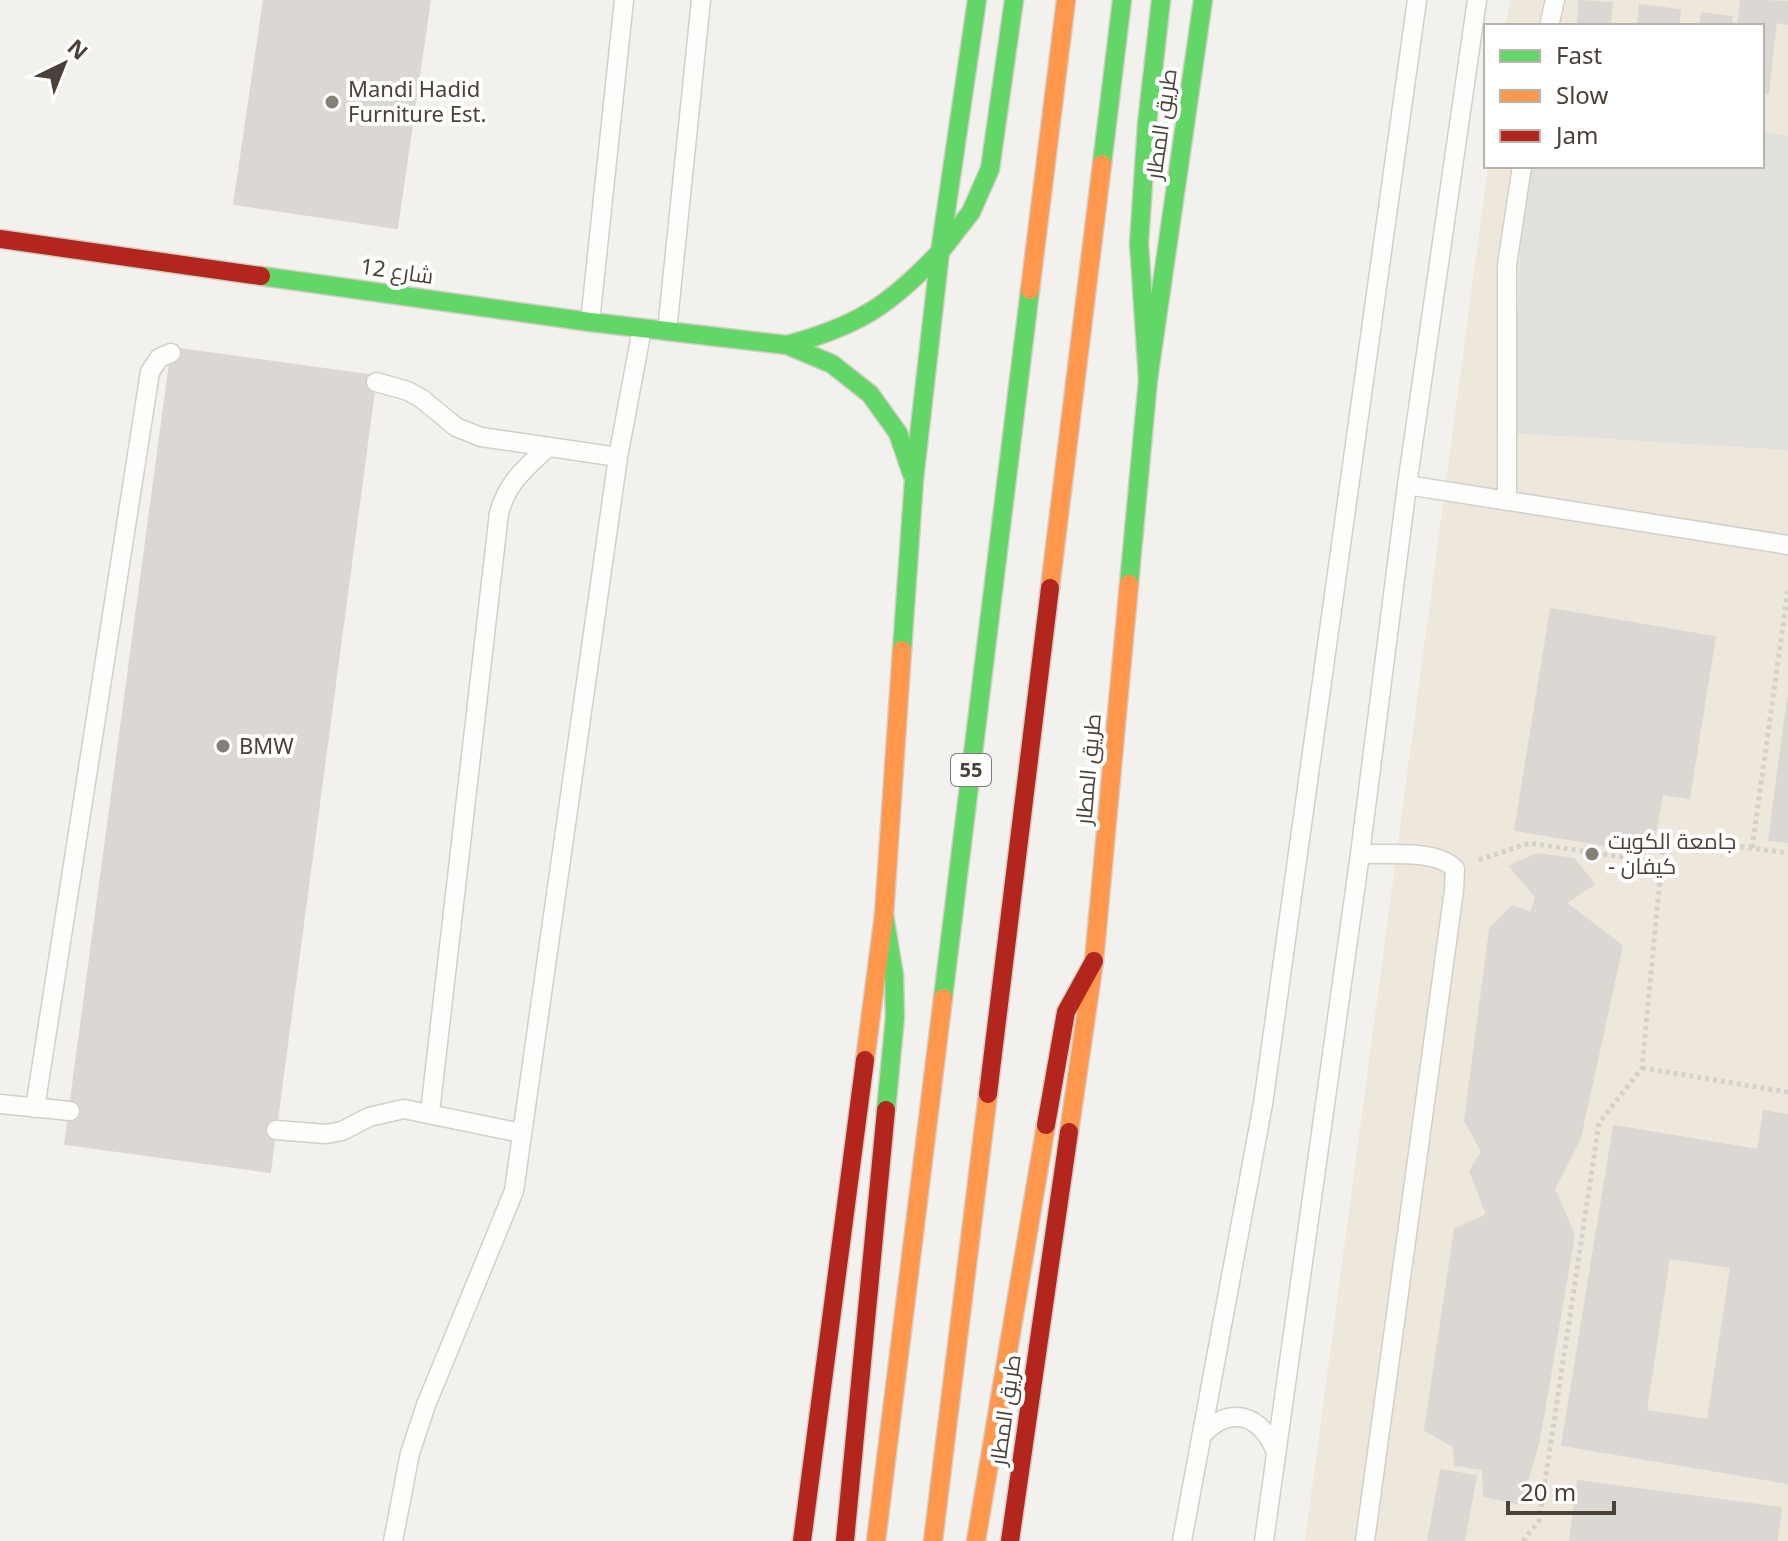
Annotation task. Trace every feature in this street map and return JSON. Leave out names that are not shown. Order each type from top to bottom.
[{"type":"main road","points":[[802,1541],[884,915],[914,480],[940,252],[977,0]]},
{"type":"main road","name":"شارع 12","points":[[787,345],[833,334],[874,314],[910,284],[971,212],[990,169],[1014,0]]},
{"type":"main road","name":"55","points":[[876,1541],[1066,0]]},
{"type":"main road","points":[[933,1541],[1122,0]]},
{"type":"main road","points":[[1148,380],[1139,243],[1147,124],[1161,0]]},
{"type":"main road","name":"طريق المطار","points":[[1010,1541],[1094,961],[1148,380],[1203,0]]},
{"type":"main road","name":"شارع 12","points":[[0,239],[590,322],[787,345],[832,364],[870,394],[898,433],[914,480]]},
{"type":"main road","points":[[845,1541],[895,1017],[894,975],[884,915]]},
{"type":"main road","points":[[976,1541],[1061,1035],[1066,1012],[1094,961]]},
{"type":"lane","points":[[590,322],[624,0]]},
{"type":"lane","points":[[667,331],[701,0]]},
{"type":"lane","points":[[1182,1541],[1263,1104],[1417,0]]},
{"type":"lane","points":[[1264,1541],[1360,854],[1407,485],[1477,0]]},
{"type":"lane","points":[[1549,24],[1555,0]]},
{"type":"lane","points":[[1507,501],[1507,265],[1522,168]]},
{"type":"lane","points":[[393,1541],[410,1453],[426,1405],[514,1191],[618,457],[642,329]]},
{"type":"lane","points":[[35,1108],[150,372],[159,358],[171,353]]},
{"type":"lane","points":[[376,382],[408,391],[468,433],[618,457]]},
{"type":"lane","points":[[430,1112],[499,513],[505,493],[515,479],[548,447]]},
{"type":"lane","points":[[1407,485],[1788,545]]},
{"type":"lane","points":[[1360,854],[1429,856],[1448,861],[1455,869],[1365,1541]]},
{"type":"lane","points":[[0,1104],[70,1111]]},
{"type":"lane","points":[[276,1130],[326,1134],[342,1131],[369,1117],[404,1109],[521,1133]]},
{"type":"lane","points":[[1202,1435],[1212,1424],[1227,1417],[1243,1417],[1258,1423],[1269,1435],[1275,1450]]},
{"type":"path","points":[[1752,848],[1788,590]]},
{"type":"path","points":[[1523,1541],[1539,1521],[1599,1123],[1642,1068],[1664,836],[1788,853]]},
{"type":"path","points":[[1455,869],[1529,843],[1662,863]]},
{"type":"path","points":[[1642,1068],[1788,1092]]},
{"type":"shaded area","name":"جامعة الكويت - كيفان","points":[[1510,0],[1788,0],[1788,1541],[1305,1541],[1488,168],[1764,168],[1764,24],[1506,24]]},
{"type":"shaded area","points":[[1764,133],[1788,136],[1788,450],[1511,433],[1525,168],[1764,168]]},
{"type":"building","name":"Mandi Hadid Furniture Est.","points":[[264,0],[430,0],[397,228],[234,204]]},
{"type":"building","points":[[1741,0],[1788,2],[1788,24],[1776,22],[1768,93],[1764,93],[1764,24],[1738,24]]},
{"type":"building","points":[[1579,1],[1612,3],[1610,24],[1578,24]]},
{"type":"building","points":[[1640,5],[1680,10],[1678,24],[1638,24]]},
{"type":"building","points":[[1702,13],[1732,17],[1731,24],[1700,24]]},
{"type":"building","name":"BMW","points":[[172,348],[376,376],[270,1172],[65,1144]]},
{"type":"building","points":[[1551,609],[1715,637],[1689,798],[1662,794],[1652,853],[1515,830]]},
{"type":"building","points":[[1788,698],[1788,842],[1769,840]]},
{"type":"building","points":[[1537,854],[1574,859],[1594,884],[1566,903],[1622,946],[1580,1138],[1554,1189],[1574,1235],[1539,1440],[1521,1504],[1484,1496],[1483,1469],[1455,1465],[1454,1447],[1425,1430],[1455,1229],[1487,1215],[1470,1171],[1482,1152],[1465,1120],[1490,929],[1512,906],[1531,913],[1536,897],[1510,866]]},
{"type":"building","points":[[1764,1111],[1788,1115],[1788,1483],[1562,1445],[1614,1126],[1758,1150]],"holes":[[[1669,1258],[1731,1267],[1708,1420],[1646,1411]]]},
{"type":"building","points":[[1441,1470],[1476,1476],[1464,1541],[1428,1541]]},
{"type":"building","points":[[1578,1481],[1781,1508],[1777,1541],[1570,1541]]},
{"type":"traffic: fast","points":[[902,650],[914,480],[940,252],[977,0]]},
{"type":"traffic: fast","points":[[940,252],[971,212],[990,169],[1014,0]]},
{"type":"traffic: fast","points":[[1102,164],[1122,0]]},
{"type":"traffic: fast","points":[[1148,380],[1139,243],[1147,124],[1161,0]]},
{"type":"traffic: fast","points":[[1129,584],[1148,380],[1203,0]]},
{"type":"traffic: fast","points":[[787,345],[834,330],[871,311],[905,286],[940,252]]},
{"type":"traffic: fast","points":[[261,276],[590,322],[787,345],[832,364],[870,394],[898,433],[912,474]]},
{"type":"traffic: fast","points":[[943,998],[1030,290]]},
{"type":"traffic: fast","points":[[884,915],[894,975],[895,1017],[886,1110]]},
{"type":"traffic: slow","points":[[1030,290],[1066,0]]},
{"type":"traffic: slow","points":[[1050,588],[1102,164]]},
{"type":"traffic: slow","points":[[1069,1132],[1094,961],[1129,584]]},
{"type":"traffic: slow","points":[[865,1060],[884,915],[902,650]]},
{"type":"traffic: slow","points":[[876,1541],[943,998]]},
{"type":"traffic: slow","points":[[933,1541],[988,1094]]},
{"type":"traffic: slow","points":[[976,1541],[1046,1125]]},
{"type":"traffic: jam","points":[[0,239],[261,276]]},
{"type":"traffic: jam","points":[[988,1094],[1050,588]]},
{"type":"traffic: jam","points":[[1046,1125],[1066,1012],[1094,961]]},
{"type":"traffic: jam","points":[[802,1541],[865,1060]]},
{"type":"traffic: jam","points":[[845,1541],[886,1110]]},
{"type":"traffic: jam","points":[[1010,1541],[1069,1132]]},
{"type":"place","name":"Mandi Hadid Furniture Est.","points":[[332,102]]},
{"type":"place","name":"BMW","points":[[223,746]]},
{"type":"place","name":"جامعة الكويت - كيفان","points":[[1592,854]]}]
